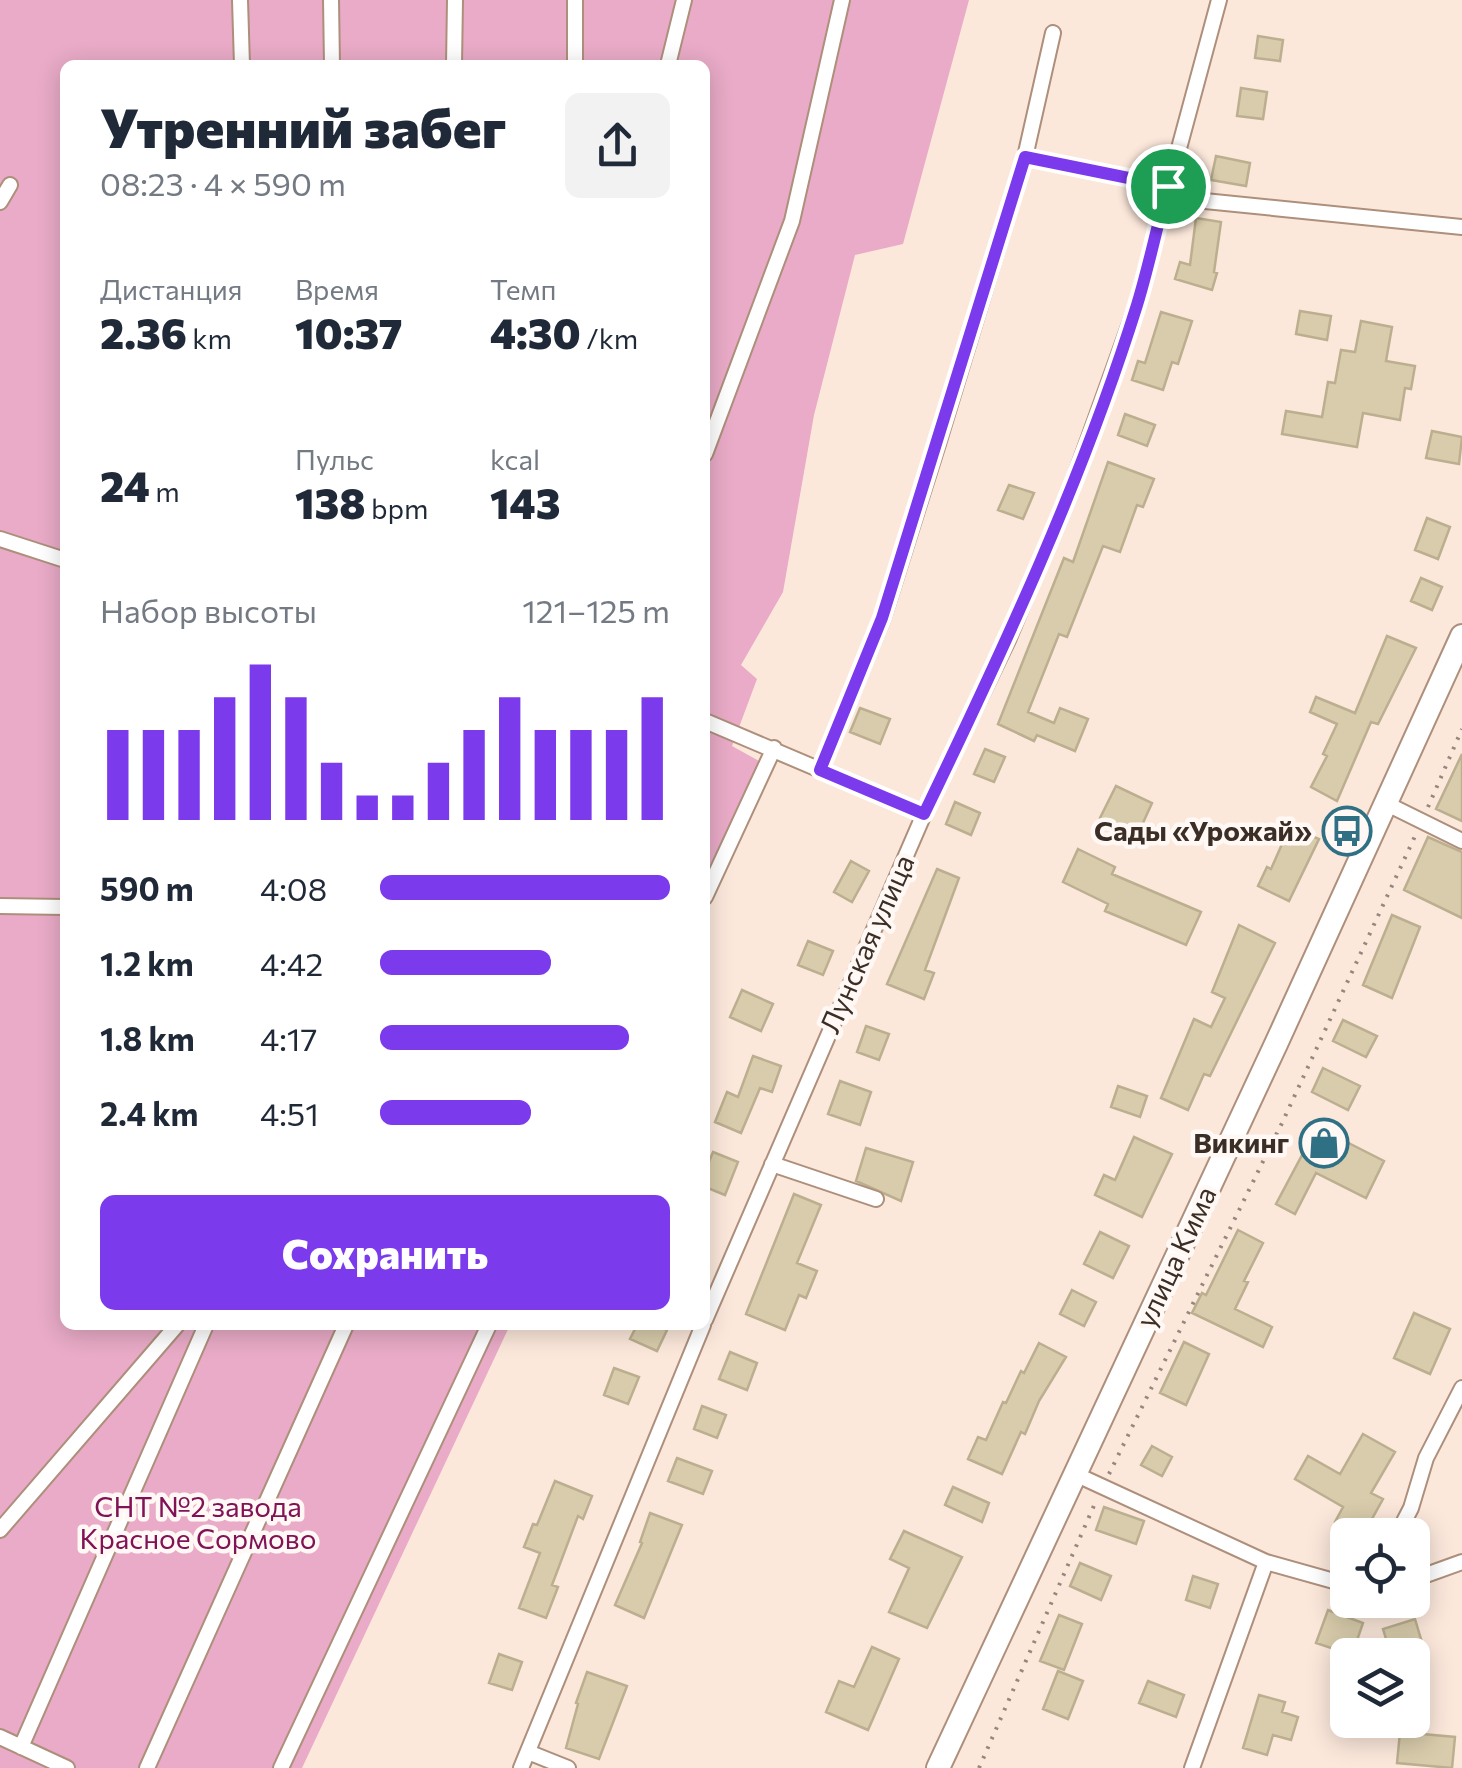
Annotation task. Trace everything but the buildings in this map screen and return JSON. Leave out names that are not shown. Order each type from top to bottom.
[{"type":"main road","name":"улица Кима","points":[[938,1768],[1462,636]]},
{"type":"street","points":[[240,0],[242,60]]},
{"type":"street","points":[[331,0],[332,60]]},
{"type":"street","points":[[454,60],[456,0]]},
{"type":"street","points":[[575,0],[575,60]]},
{"type":"street","points":[[669,60],[684,0]]},
{"type":"street","points":[[710,441],[792,222],[842,0]]},
{"type":"street","name":"Лунская улица","points":[[710,1308],[924,814],[1008,640],[1072,485],[1137,304],[1219,0]]},
{"type":"street","points":[[820,770],[882,618],[1025,157],[1053,34]]},
{"type":"street","points":[[1025,157],[1166,192],[1462,227]]},
{"type":"street","points":[[0,202],[10,185]]},
{"type":"street","points":[[0,539],[60,558]]},
{"type":"street","points":[[710,724],[924,814]]},
{"type":"street","points":[[710,886],[774,748]]},
{"type":"street","points":[[1385,803],[1462,841]]},
{"type":"street","points":[[0,906],[60,907]]},
{"type":"street","points":[[772,1164],[876,1199]]},
{"type":"street","points":[[0,1530],[173,1330]]},
{"type":"street","points":[[21,1747],[204,1330]]},
{"type":"street","points":[[147,1768],[344,1330]]},
{"type":"street","points":[[281,1768],[487,1330]]},
{"type":"street","name":"Лунская улица","points":[[522,1768],[701,1330]]},
{"type":"street","points":[[1405,1518],[1426,1458],[1462,1388]]},
{"type":"street","points":[[1074,1474],[1266,1562],[1330,1580]]},
{"type":"street","points":[[1192,1768],[1266,1562]]},
{"type":"street","points":[[1430,1574],[1462,1562]]},
{"type":"street","points":[[0,1737],[68,1768]]},
{"type":"street","points":[[528,1752],[568,1768]]},
{"type":"path","points":[[980,1768],[1103,1486],[1282,1122],[1462,728]]},
{"type":"green space","name":"СНТ №2 завода Красное Сормово","points":[[0,0],[969,0],[903,244],[855,255],[814,415],[783,592],[741,665],[757,679],[732,746],[770,767],[710,896],[710,60],[60,60],[60,1330],[508,1330],[302,1768],[0,1768]]},
{"type":"place","name":"Сады «Урожай»","points":[[1347,831]]},
{"type":"place","name":"Викинг","points":[[1324,1143]]},
{"type":"route","points":[[1025,157],[1168,186],[1137,304],[1072,485],[1008,640],[924,814],[820,770],[882,618],[1025,157]]}]
